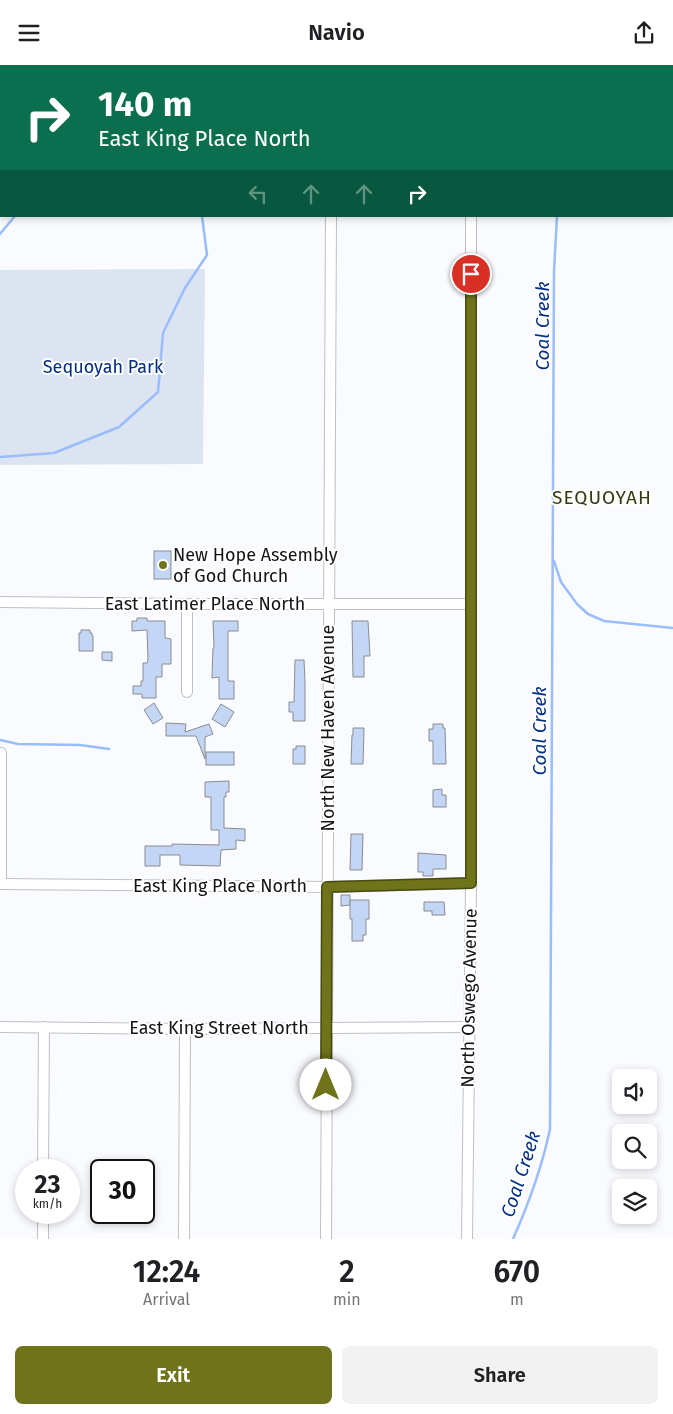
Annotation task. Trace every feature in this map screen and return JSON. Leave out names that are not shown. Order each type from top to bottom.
[{"type":"street","name":"North New Haven Avenue","points":[[326,1239],[331,217]]},
{"type":"street","name":"North Oswego Avenue","points":[[467,1239],[471,883],[471,217]]},
{"type":"street","name":"East Latimer Place North","points":[[0,602],[187,605],[471,604]]},
{"type":"street","points":[[187,605],[187,692]]},
{"type":"street","points":[[0,884],[1,753]]},
{"type":"street","name":"East King Place North","points":[[0,884],[327,887],[471,883]]},
{"type":"street","name":"East King Street North","points":[[0,1027],[185,1029],[469,1027]]},
{"type":"street","points":[[43,1159],[44,1027]]},
{"type":"street","points":[[184,1239],[185,1029]]},
{"type":"street","points":[[43,1224],[43,1239]]},
{"type":"green space","name":"Sequoyah Park","points":[[205,269],[203,464],[0,465],[0,270]]},
{"type":"building","name":"New Hope Assembly of God Church","points":[[154,551],[171,551],[171,579],[154,579]]},
{"type":"building","points":[[137,618],[147,618],[147,621],[165,621],[165,638],[171,639],[171,664],[162,664],[162,677],[156,677],[156,698],[142,698],[142,694],[133,694],[133,686],[141,686],[141,681],[143,681],[143,663],[147,663],[148,660],[147,630],[132,631],[132,621],[137,621]]},
{"type":"building","points":[[213,621],[238,621],[238,631],[228,631],[228,681],[234,681],[234,699],[219,699],[219,677],[212,678]]},
{"type":"building","points":[[352,621],[368,621],[370,656],[364,656],[364,677],[353,677]]},
{"type":"building","points":[[81,630],[90,630],[90,633],[92,633],[93,651],[79,651],[79,633],[81,633]]},
{"type":"building","points":[[102,652],[112,652],[112,661],[102,660]]},
{"type":"building","points":[[295,660],[304,660],[305,721],[293,721],[293,712],[289,712],[289,702],[294,702]]},
{"type":"building","points":[[154,703],[163,718],[153,724],[144,710]]},
{"type":"building","points":[[221,704],[234,712],[225,727],[212,719]]},
{"type":"building","points":[[166,723],[186,724],[185,732],[209,724],[213,734],[205,737],[205,759],[196,736],[166,736]]},
{"type":"building","points":[[433,724],[443,724],[443,728],[445,728],[446,764],[433,764],[433,741],[429,741],[429,729],[433,729]]},
{"type":"building","points":[[353,728],[364,728],[363,764],[351,764]]},
{"type":"building","points":[[296,746],[305,746],[305,764],[293,764],[293,749],[296,749]]},
{"type":"building","points":[[206,752],[234,752],[234,765],[206,765]]},
{"type":"building","points":[[229,781],[229,792],[226,792],[226,797],[224,797],[224,828],[245,829],[245,841],[236,840],[236,849],[221,850],[220,866],[180,865],[180,855],[160,855],[160,866],[145,866],[145,846],[172,846],[172,844],[219,845],[219,830],[211,830],[211,797],[205,797],[205,782]]},
{"type":"building","points":[[442,789],[442,795],[446,795],[446,807],[433,807],[433,790]]},
{"type":"building","points":[[351,834],[363,834],[362,870],[350,870]]},
{"type":"building","points":[[418,853],[446,855],[446,869],[433,869],[433,876],[423,876],[423,872],[418,872]]},
{"type":"building","points":[[341,895],[350,895],[350,905],[341,906]]},
{"type":"building","points":[[350,900],[369,900],[369,919],[366,919],[366,935],[363,935],[363,941],[352,941]]},
{"type":"building","points":[[424,902],[444,902],[445,915],[432,915],[432,911],[424,911]]},
{"type":"waterway","points":[[0,234],[14,217]]},
{"type":"waterway","name":"Coal Creek","points":[[0,457],[54,453],[119,427],[158,392],[163,333],[185,288],[207,255],[202,217]]},
{"type":"waterway","name":"Coal Creek","points":[[513,1239],[534,1185],[550,1129],[554,271],[557,217]]},
{"type":"waterway","points":[[554,561],[561,582],[577,604],[588,614],[604,621],[673,628]]},
{"type":"waterway","name":"Coal Creek","points":[[0,740],[18,744],[80,745],[109,749]]},
{"type":"place","name":"New Hope Assembly of God Church","points":[[163,565]]},
{"type":"district","name":"SEQUOYAH","points":[[602,497]]},
{"type":"route","points":[[326,1085],[327,887],[471,883],[471,274]]}]
